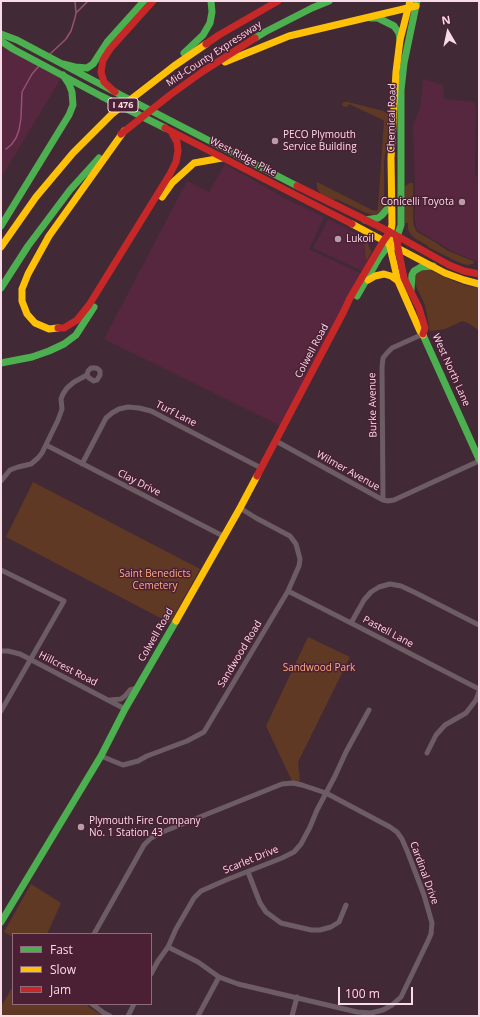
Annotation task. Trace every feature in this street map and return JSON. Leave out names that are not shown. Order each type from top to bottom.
[{"type":"main road","points":[[67,65],[87,68],[93,64],[108,41],[144,1]]},
{"type":"main road","points":[[115,92],[104,82],[101,72],[103,60],[110,49],[153,1]]},
{"type":"main road","points":[[150,84],[203,35],[210,23],[212,12],[211,1]]},
{"type":"main road","name":"Mid-County Expressway","points":[[1,247],[36,197],[74,153],[112,114],[174,66],[218,35],[278,1]]},
{"type":"main road","name":"Mid-County Expressway","points":[[1,288],[28,246],[70,190],[124,131],[202,72],[265,32],[312,8],[330,1]]},
{"type":"main road","points":[[202,72],[289,36],[366,18],[409,4],[417,3]]},
{"type":"main road","name":"Chemical Road","points":[[397,236],[401,225],[401,90],[404,63],[417,3]]},
{"type":"main road","name":"Chemical Road","points":[[390,232],[392,224],[391,158],[396,72],[400,40],[409,4]]},
{"type":"main road","points":[[366,18],[378,18],[394,26],[399,33],[400,40]]},
{"type":"main road","name":"West Ridge Pike","points":[[1,34],[17,40],[67,65],[115,92],[314,195],[390,232],[449,265],[464,271],[479,274]]},
{"type":"main road","name":"West Ridge Pike","points":[[1,41],[101,96],[445,273],[479,284]]},
{"type":"main road","points":[[1,226],[69,115],[73,105],[72,92],[63,75]]},
{"type":"main road","points":[[124,131],[49,236],[28,274],[22,289],[22,301],[27,314],[35,324],[49,329],[64,328],[77,320],[89,305],[176,162],[178,151],[177,142],[172,133]]},
{"type":"main road","points":[[1,363],[32,357],[49,351],[64,344],[76,335],[172,183],[194,163],[222,158]]},
{"type":"main road","points":[[365,220],[378,218],[392,203]]},
{"type":"main road","name":"West North Lane","points":[[390,232],[386,242],[398,281],[479,460]]},
{"type":"main road","points":[[386,242],[397,236]]},
{"type":"main road","name":"West North Lane","points":[[397,236],[404,278],[419,308],[424,328],[423,334]]},
{"type":"main road","name":"Colwell Road","points":[[344,311],[354,301],[379,258],[386,242]]},
{"type":"main road","name":"Colwell Road","points":[[1,922],[101,756],[125,709],[240,508],[350,298],[386,242]]},
{"type":"main road","points":[[411,290],[412,275],[414,271],[421,267],[433,266]]},
{"type":"main road","points":[[366,281],[375,276],[384,274],[391,276],[398,281]]},
{"type":"street","name":"Burke Avenue","points":[[383,500],[383,358],[392,348],[423,334]]},
{"type":"street","points":[[1,482],[10,470],[31,464],[42,453],[58,420],[62,409],[61,400],[66,388],[87,374]]},
{"type":"street","name":"Turf Lane","points":[[82,464],[106,418],[119,409],[128,406],[151,411],[261,468]]},
{"type":"street","name":"Wilmer Avenue","points":[[276,441],[383,500],[388,501],[394,500],[479,460]]},
{"type":"street","name":"Clay Drive","points":[[46,445],[224,536]]},
{"type":"street","name":"Sandwood Road","points":[[101,756],[112,762],[123,765],[138,761],[147,756],[187,741],[204,732],[288,591],[299,566],[300,559],[296,544],[290,536],[240,508]]},
{"type":"street","points":[[1,570],[64,601],[1,711]]},
{"type":"street","points":[[351,623],[364,600],[371,592],[379,587],[390,584],[401,586],[479,625]]},
{"type":"street","name":"Pastell Lane","points":[[288,591],[479,691]]},
{"type":"street","name":"Hillcrest Road","points":[[1,651],[20,654],[125,709]]},
{"type":"street","points":[[109,700],[120,699],[126,696],[130,690],[137,688]]},
{"type":"street","points":[[427,753],[436,735],[445,726],[466,712],[476,700],[479,691]]},
{"type":"street","name":"Scarlet Drive","points":[[152,972],[168,947],[186,911],[194,898],[201,891],[282,858],[294,852],[301,844],[346,752],[369,710]]},
{"type":"street","name":"Cardinal Drive","points":[[95,933],[144,845],[151,838],[160,832],[282,784],[293,783],[326,793],[397,832],[408,853],[424,895],[432,923],[427,943],[401,997],[392,1005],[383,1010],[371,1013],[357,1012],[238,984],[219,977],[198,962],[168,947]]},
{"type":"street","points":[[248,872],[260,903],[266,912],[281,922],[311,930],[320,930],[331,927],[339,922],[346,905]]},
{"type":"street","points":[[198,1016],[219,977]]},
{"type":"street","points":[[292,1016],[297,997]]},
{"type":"street","points":[[93,1005],[110,1016]]},
{"type":"street","points":[[128,1016],[134,1005]]},
{"type":"shaded area","points":[[1,41],[63,75],[1,178]]},
{"type":"shaded area","points":[[423,79],[443,85],[444,99],[474,102],[476,108],[475,174],[479,179],[479,263],[452,251],[417,230],[415,221],[413,125],[420,108]]},
{"type":"shaded area","points":[[225,164],[286,199],[324,217],[309,249],[364,275],[283,427],[104,339],[187,181],[209,192]]},
{"type":"shaded area","points":[[328,219],[367,239],[372,253],[362,271],[313,248]]},
{"type":"green space","points":[[344,102],[383,111],[389,115],[384,161],[384,204],[380,213],[379,212],[374,215],[336,199],[335,200],[322,195],[317,187],[317,182],[372,210],[377,211],[384,121],[349,104],[347,107],[343,106],[342,104]]},
{"type":"green space","points":[[413,183],[413,219],[417,232],[448,251],[473,261],[473,264],[467,265],[460,263],[428,247],[411,235],[408,229],[408,223],[405,223],[405,186]]},
{"type":"green space","points":[[364,239],[366,240],[371,252],[367,260],[366,259]]},
{"type":"green space","points":[[430,270],[453,281],[479,288],[479,330],[462,321],[445,329],[430,331],[425,305],[415,284],[415,278],[417,273],[420,271]]},
{"type":"green space","name":"Saint Benedicts Cemetery","points":[[33,482],[200,569],[170,623],[6,537]]},
{"type":"green space","name":"Sandwood Park","points":[[308,637],[350,657],[298,762],[300,784],[293,783],[266,726]]},
{"type":"green space","points":[[31,884],[61,903],[47,933],[12,933],[12,936],[4,932]]},
{"type":"green space","points":[[12,988],[12,1005],[87,1005],[104,1016],[1,1016],[1,1007]]},
{"type":"waterway","points":[[50,54],[66,39],[71,31],[76,13],[75,1]]},
{"type":"waterway","points":[[76,13],[88,1]]},
{"type":"waterway","points":[[6,149],[16,138],[19,130],[22,92],[32,74],[39,66]]},
{"type":"traffic: fast","points":[[63,64],[87,68],[93,64],[108,41],[144,1]]},
{"type":"traffic: fast","points":[[184,53],[203,35],[210,23],[212,12],[211,1]]},
{"type":"traffic: fast","points":[[255,38],[312,8],[329,1]]},
{"type":"traffic: fast","points":[[397,237],[401,225],[401,90],[404,63],[417,1]]},
{"type":"traffic: fast","points":[[371,18],[378,18],[394,26],[399,33],[400,40]]},
{"type":"traffic: fast","points":[[1,34],[17,40],[297,186]]},
{"type":"traffic: fast","points":[[1,41],[13,49],[101,96],[165,128]]},
{"type":"traffic: fast","points":[[1,226],[69,115],[73,105],[72,92],[63,75]]},
{"type":"traffic: fast","points":[[1,288],[28,246],[70,190],[99,158]]},
{"type":"traffic: fast","points":[[365,220],[378,218],[392,203]]},
{"type":"traffic: fast","points":[[357,296],[379,258],[391,242]]},
{"type":"traffic: fast","points":[[411,290],[412,275],[414,271],[421,267],[433,266]]},
{"type":"traffic: fast","points":[[1,363],[32,357],[64,344],[76,335],[94,307]]},
{"type":"traffic: fast","points":[[423,335],[479,459]]},
{"type":"traffic: fast","points":[[1,922],[101,756],[125,709],[176,621]]},
{"type":"traffic: slow","points":[[410,1],[400,40],[396,72],[391,158],[392,224],[389,243],[398,281],[423,335]]},
{"type":"traffic: slow","points":[[225,62],[289,36],[416,6]]},
{"type":"traffic: slow","points":[[1,247],[36,197],[73,153],[112,114],[174,66],[206,44]]},
{"type":"traffic: slow","points":[[58,328],[49,329],[35,323],[27,314],[22,301],[22,289],[28,274],[49,236],[124,131]]},
{"type":"traffic: slow","points":[[162,197],[172,183],[194,163],[222,158]]},
{"type":"traffic: slow","points":[[352,224],[445,273],[479,284]]},
{"type":"traffic: slow","points":[[368,280],[375,276],[384,274],[391,276],[398,281]]},
{"type":"traffic: slow","points":[[176,621],[257,476]]},
{"type":"traffic: jam","points":[[115,92],[104,82],[101,72],[103,60],[110,49],[153,1]]},
{"type":"traffic: jam","points":[[206,44],[278,1]]},
{"type":"traffic: jam","points":[[121,134],[202,72],[255,38]]},
{"type":"traffic: jam","points":[[165,128],[352,224]]},
{"type":"traffic: jam","points":[[58,328],[64,328],[77,320],[89,305],[170,174],[176,162],[178,151],[177,142],[172,133]]},
{"type":"traffic: jam","points":[[297,186],[390,232],[449,265],[464,271],[479,274]]},
{"type":"traffic: jam","points":[[257,476],[350,298],[390,232]]},
{"type":"traffic: jam","points":[[397,237],[404,278],[419,308],[425,328],[423,334]]},
{"type":"place","name":"PECO Plymouth Service Building","points":[[275,141]]},
{"type":"place","name":"Conicelli Toyota","points":[[462,202]]},
{"type":"place","name":"Lukoil","points":[[338,239]]},
{"type":"place","name":"Plymouth Fire Company No. 1 Station 43","points":[[81,827]]}]
